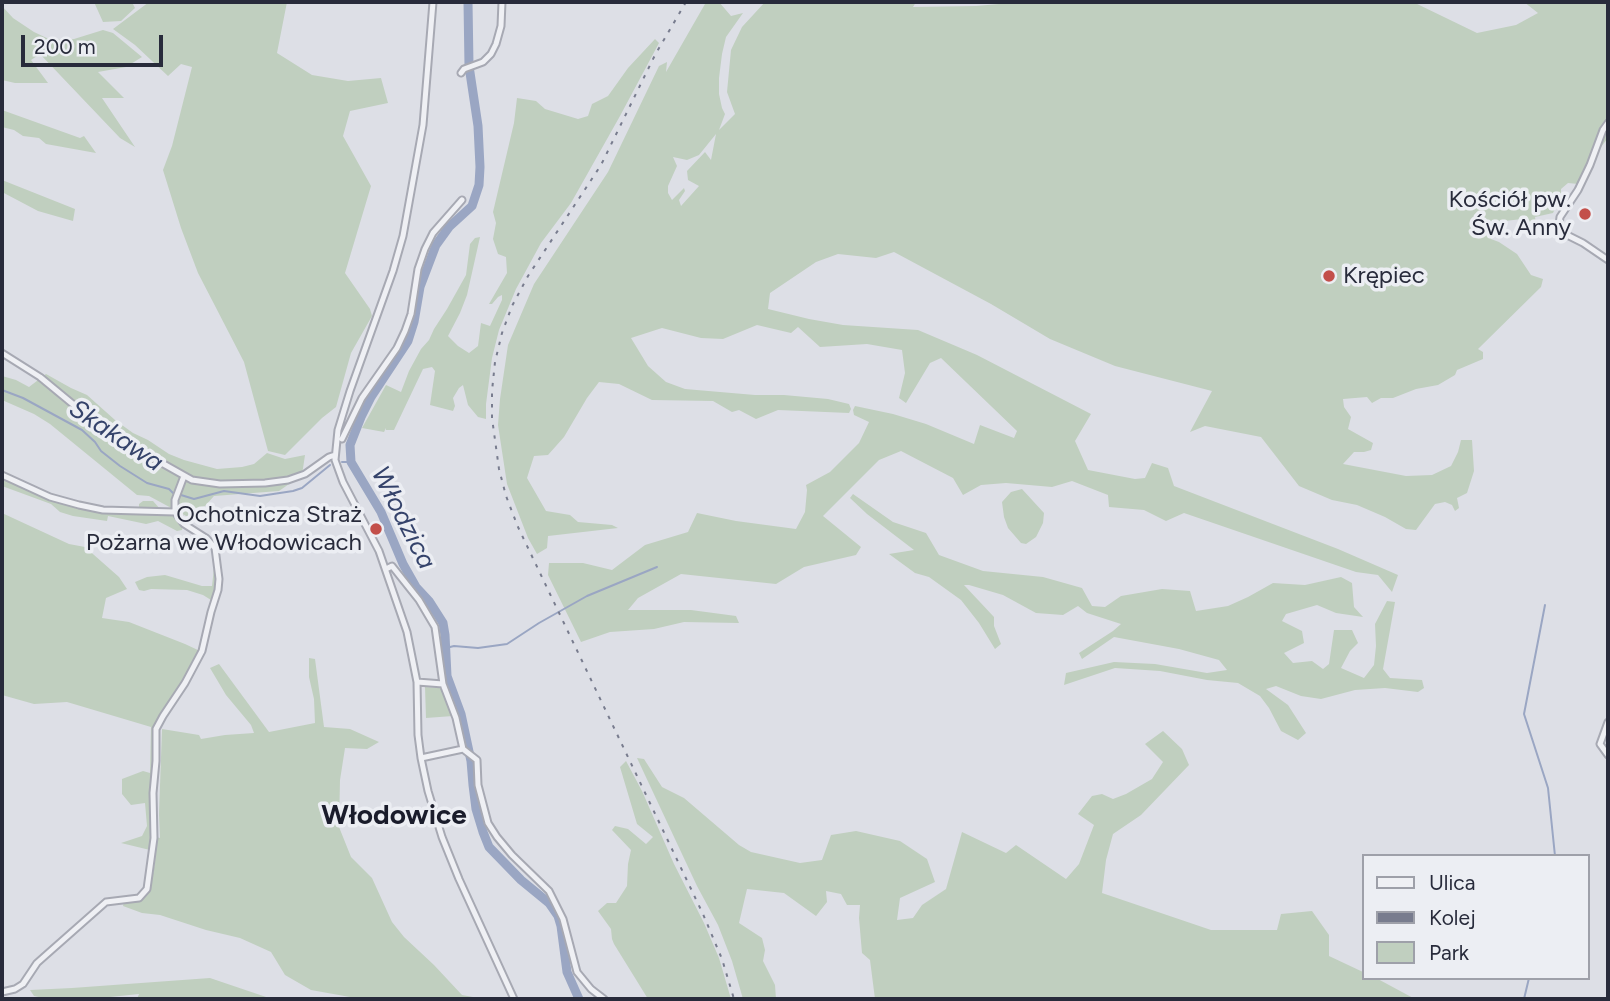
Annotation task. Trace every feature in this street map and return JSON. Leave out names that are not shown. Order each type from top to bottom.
[{"type":"street","points":[[342,440],[350,391],[403,236],[424,125],[433,2]]},
{"type":"street","points":[[463,71],[488,58],[496,44],[501,26],[502,2]]},
{"type":"street","points":[[1608,123],[1578,190],[1563,211],[1559,225],[1563,233],[1608,260]]},
{"type":"street","points":[[462,200],[433,233],[425,249],[405,331],[397,348],[362,398],[335,460],[386,569],[407,632],[417,682],[421,758],[442,837],[514,999]]},
{"type":"street","points":[[2,353],[40,377],[119,441],[200,482],[265,483],[288,480],[305,474],[329,457],[335,456]]},
{"type":"street","points":[[2,475],[71,504],[103,510],[175,509]]},
{"type":"street","points":[[2,992],[23,984],[37,963],[106,902],[139,898],[147,889],[153,838],[156,729],[186,684],[202,651],[219,579],[218,547],[177,517],[175,509],[184,476]]},
{"type":"street","points":[[386,569],[392,566],[419,600],[435,627],[443,684],[465,750],[477,760],[478,785],[488,823],[512,855],[556,901],[578,972],[591,989],[604,999]]},
{"type":"street","points":[[417,682],[443,684]]},
{"type":"street","points":[[1608,722],[1600,744],[1608,755]]},
{"type":"street","points":[[421,758],[465,750]]},
{"type":"green space","points":[[94,2],[132,2],[135,8],[121,21],[103,22]]},
{"type":"green space","points":[[149,2],[287,2],[277,53],[312,75],[348,81],[381,78],[388,103],[350,111],[343,136],[371,186],[345,273],[372,316],[351,353],[336,407],[285,455],[268,451],[244,362],[198,273],[163,170],[172,146],[192,67],[181,64],[168,76],[135,45],[113,29]]},
{"type":"green space","points":[[703,2],[719,2],[731,16],[743,13],[726,37],[722,54],[719,94],[725,114],[719,130],[735,114],[727,92],[731,50],[742,27],[765,2],[916,2],[913,7],[1022,2],[1413,2],[1477,33],[1516,25],[1538,13],[1524,2],[1608,2],[1608,138],[1578,184],[1568,183],[1561,189],[1565,201],[1562,207],[1558,202],[1553,213],[1535,217],[1534,227],[1522,219],[1488,223],[1491,239],[1517,254],[1531,275],[1543,279],[1541,287],[1478,349],[1483,352],[1483,359],[1457,370],[1455,375],[1438,385],[1416,389],[1393,398],[1381,398],[1372,403],[1367,397],[1343,399],[1344,407],[1351,417],[1348,429],[1373,443],[1371,450],[1354,452],[1343,464],[1406,476],[1432,475],[1451,466],[1461,440],[1472,440],[1474,471],[1467,493],[1457,498],[1459,508],[1455,511],[1452,505],[1445,502],[1435,504],[1416,530],[1406,529],[1357,505],[1332,500],[1299,486],[1261,437],[1205,426],[1190,432],[1212,391],[1115,366],[1050,339],[894,252],[876,258],[838,254],[816,262],[770,293],[768,309],[843,325],[918,330],[977,355],[1091,414],[1075,441],[1088,470],[1135,479],[1145,478],[1152,463],[1168,468],[1174,486],[1398,575],[1392,592],[1378,575],[1356,572],[1184,513],[1166,521],[1144,510],[1109,507],[1108,495],[1072,481],[1052,487],[1006,483],[981,485],[963,495],[953,478],[901,451],[879,460],[823,516],[861,547],[856,555],[804,567],[776,584],[681,574],[638,598],[628,610],[691,610],[736,616],[739,623],[684,622],[654,629],[610,632],[581,642],[548,575],[549,563],[583,563],[612,570],[645,545],[688,532],[697,513],[796,529],[805,512],[806,485],[830,472],[859,443],[869,422],[854,415],[855,406],[926,424],[974,444],[980,425],[1014,438],[1017,431],[941,358],[930,363],[906,403],[899,398],[905,373],[902,350],[867,344],[820,347],[798,327],[791,333],[757,325],[723,339],[701,338],[662,328],[631,338],[648,366],[666,382],[685,389],[828,399],[849,404],[851,409],[849,413],[778,410],[756,419],[739,410],[732,412],[713,401],[652,400],[619,384],[599,382],[564,437],[548,455],[534,456],[527,478],[546,511],[570,515],[578,522],[618,528],[548,536],[547,548],[537,554],[507,484],[498,425],[508,345],[534,284],[608,172],[659,66],[667,62],[666,72],[705,4]],"holes":[[[716,134],[711,160],[705,152],[687,171],[688,180],[699,186],[681,206],[679,200],[684,188],[672,200],[668,186],[677,166],[673,157],[687,160],[699,155]]]},
{"type":"green space","points":[[2,6],[13,18],[51,40],[74,39],[103,30],[113,33],[142,57],[126,67],[98,72],[124,98],[102,98],[135,147],[120,138],[40,54],[31,60],[48,83],[15,83],[2,80]]},
{"type":"green space","points":[[655,39],[659,43],[620,116],[571,203],[541,243],[516,289],[499,330],[492,358],[486,419],[478,417],[468,405],[463,385],[453,398],[453,411],[430,405],[435,371],[432,367],[423,369],[394,430],[386,428],[384,432],[362,428],[386,385],[401,392],[421,349],[429,340],[466,275],[470,244],[480,237],[467,295],[448,336],[469,353],[478,346],[481,323],[490,326],[502,295],[489,304],[507,273],[506,257],[498,254],[493,239],[496,223],[493,212],[514,123],[517,98],[536,101],[545,109],[578,119],[588,116],[592,104],[608,96],[628,68]]},
{"type":"green space","points":[[2,110],[80,138],[84,136],[96,153],[46,144],[39,138],[23,136],[2,127]]},
{"type":"green space","points":[[2,180],[75,209],[73,221],[38,211],[2,192]]},
{"type":"green space","points":[[46,374],[87,395],[133,433],[184,460],[217,469],[254,464],[267,453],[285,459],[305,455],[302,475],[279,491],[214,496],[205,506],[192,510],[188,517],[149,496],[137,495],[50,424],[2,400],[2,376],[29,387]]},
{"type":"green space","points":[[2,478],[62,503],[97,512],[139,511],[139,504],[143,501],[153,501],[161,510],[174,515],[183,526],[182,530],[177,531],[158,521],[146,524],[108,516],[107,521],[73,516],[60,512],[51,504],[2,486]]},
{"type":"green space","points":[[1022,489],[1044,513],[1043,523],[1036,537],[1026,544],[1021,543],[1008,528],[1002,502],[1011,492]]},
{"type":"green space","points":[[853,494],[893,522],[926,533],[939,555],[983,571],[1043,577],[1082,588],[1092,606],[1105,607],[1121,596],[1162,589],[1190,591],[1196,611],[1228,606],[1273,583],[1305,585],[1341,577],[1352,583],[1354,607],[1363,617],[1336,613],[1317,605],[1286,614],[1282,621],[1302,631],[1304,643],[1284,653],[1293,663],[1312,661],[1323,669],[1329,664],[1334,630],[1352,630],[1358,643],[1350,651],[1341,668],[1364,678],[1374,665],[1375,624],[1387,601],[1395,602],[1383,669],[1390,678],[1422,680],[1424,688],[1418,692],[1385,688],[1355,690],[1321,699],[1301,696],[1276,686],[1266,689],[1288,705],[1306,733],[1298,740],[1281,731],[1260,696],[1238,683],[1160,671],[1115,668],[1064,685],[1066,673],[1114,662],[1155,664],[1207,673],[1227,670],[1219,660],[1179,649],[1114,637],[1082,659],[1079,653],[1121,624],[1087,613],[1078,606],[1063,615],[1036,613],[1003,595],[964,585],[994,617],[994,626],[1001,644],[995,649],[961,600],[929,577],[915,573],[889,554],[914,550],[867,514],[850,498]]},
{"type":"green space","points":[[2,513],[69,544],[85,547],[119,577],[127,589],[106,598],[102,618],[129,622],[200,651],[183,684],[154,727],[150,850],[121,843],[142,836],[147,826],[145,803],[131,805],[122,794],[122,779],[143,771],[150,773],[151,727],[67,702],[34,704],[2,695]]},
{"type":"green space","points":[[216,567],[216,594],[211,600],[187,590],[139,590],[135,582],[147,577],[165,575],[202,586],[212,586]]},
{"type":"green space","points":[[309,658],[315,659],[324,727],[350,729],[379,742],[367,749],[345,748],[340,780],[339,827],[351,857],[372,878],[392,922],[404,937],[462,995],[484,999],[361,999],[311,990],[285,975],[271,952],[240,938],[123,906],[124,901],[145,897],[152,879],[156,837],[160,838],[162,729],[199,735],[201,739],[254,733],[210,668],[219,664],[269,732],[315,723]]},
{"type":"green space","points":[[425,687],[444,690],[453,716],[426,718]]},
{"type":"green space","points":[[1163,731],[1182,749],[1189,765],[1141,815],[1113,834],[1106,860],[1102,893],[1211,930],[1277,930],[1281,914],[1312,911],[1329,935],[1329,956],[1362,972],[1362,980],[1380,980],[1415,999],[875,999],[870,960],[862,953],[860,905],[847,905],[841,894],[826,891],[827,902],[816,916],[784,893],[747,889],[739,923],[762,938],[765,950],[763,961],[775,985],[776,999],[743,999],[718,925],[637,758],[644,759],[662,787],[684,798],[751,852],[800,863],[822,860],[831,835],[856,831],[900,841],[927,859],[935,882],[900,898],[897,920],[913,918],[922,905],[946,889],[962,832],[1006,853],[1016,845],[1066,879],[1079,864],[1094,825],[1078,814],[1092,796],[1102,794],[1113,799],[1126,794],[1152,779],[1163,762],[1145,744]]},
{"type":"green space","points":[[626,761],[704,923],[719,958],[731,999],[648,999],[614,944],[611,929],[598,911],[607,903],[616,903],[627,886],[631,850],[612,830],[615,826],[628,829],[646,844],[653,837],[637,824],[620,767]]},
{"type":"green space","points":[[210,978],[272,999],[137,999],[139,994],[91,999],[48,999],[34,996],[30,990],[72,988]]},
{"type":"waterway","name":"Włodzica","points":[[468,2],[469,66],[478,126],[479,185],[472,206],[449,227],[436,245],[420,287],[408,341],[361,417],[350,445],[351,462],[381,512],[416,587],[443,623],[447,676],[461,714],[471,761],[476,809],[489,847],[521,880],[549,903],[558,916],[567,972],[579,999]]},
{"type":"waterway","name":"Skakawa","points":[[2,390],[23,398],[82,430],[101,451],[120,466],[147,483],[169,489],[173,493]]},
{"type":"waterway","name":"Skakawa","points":[[342,462],[351,462]]},
{"type":"waterway","name":"Skakawa","points":[[181,495],[194,499],[224,491],[260,496],[293,491],[302,488],[330,465]]},
{"type":"waterway","points":[[446,648],[507,644],[587,596],[657,567]]},
{"type":"waterway","points":[[1545,605],[1524,714],[1548,788],[1555,854]]},
{"type":"waterway","points":[[1524,999],[1529,980]]},
{"type":"railway","points":[[686,2],[655,55],[601,165],[528,276],[512,306],[495,362],[492,418],[499,469],[518,527],[703,914],[722,959],[734,999]]},
{"type":"place","name":"Kościół pw. Św. Anny","points":[[1585,214]]},
{"type":"place","name":"Krępiec","points":[[1329,276]]},
{"type":"place","name":"Ochotnicza Straż Pożarna we Włodowicach","points":[[376,529]]},
{"type":"district","name":"Włodowice","points":[[394,816]]}]
